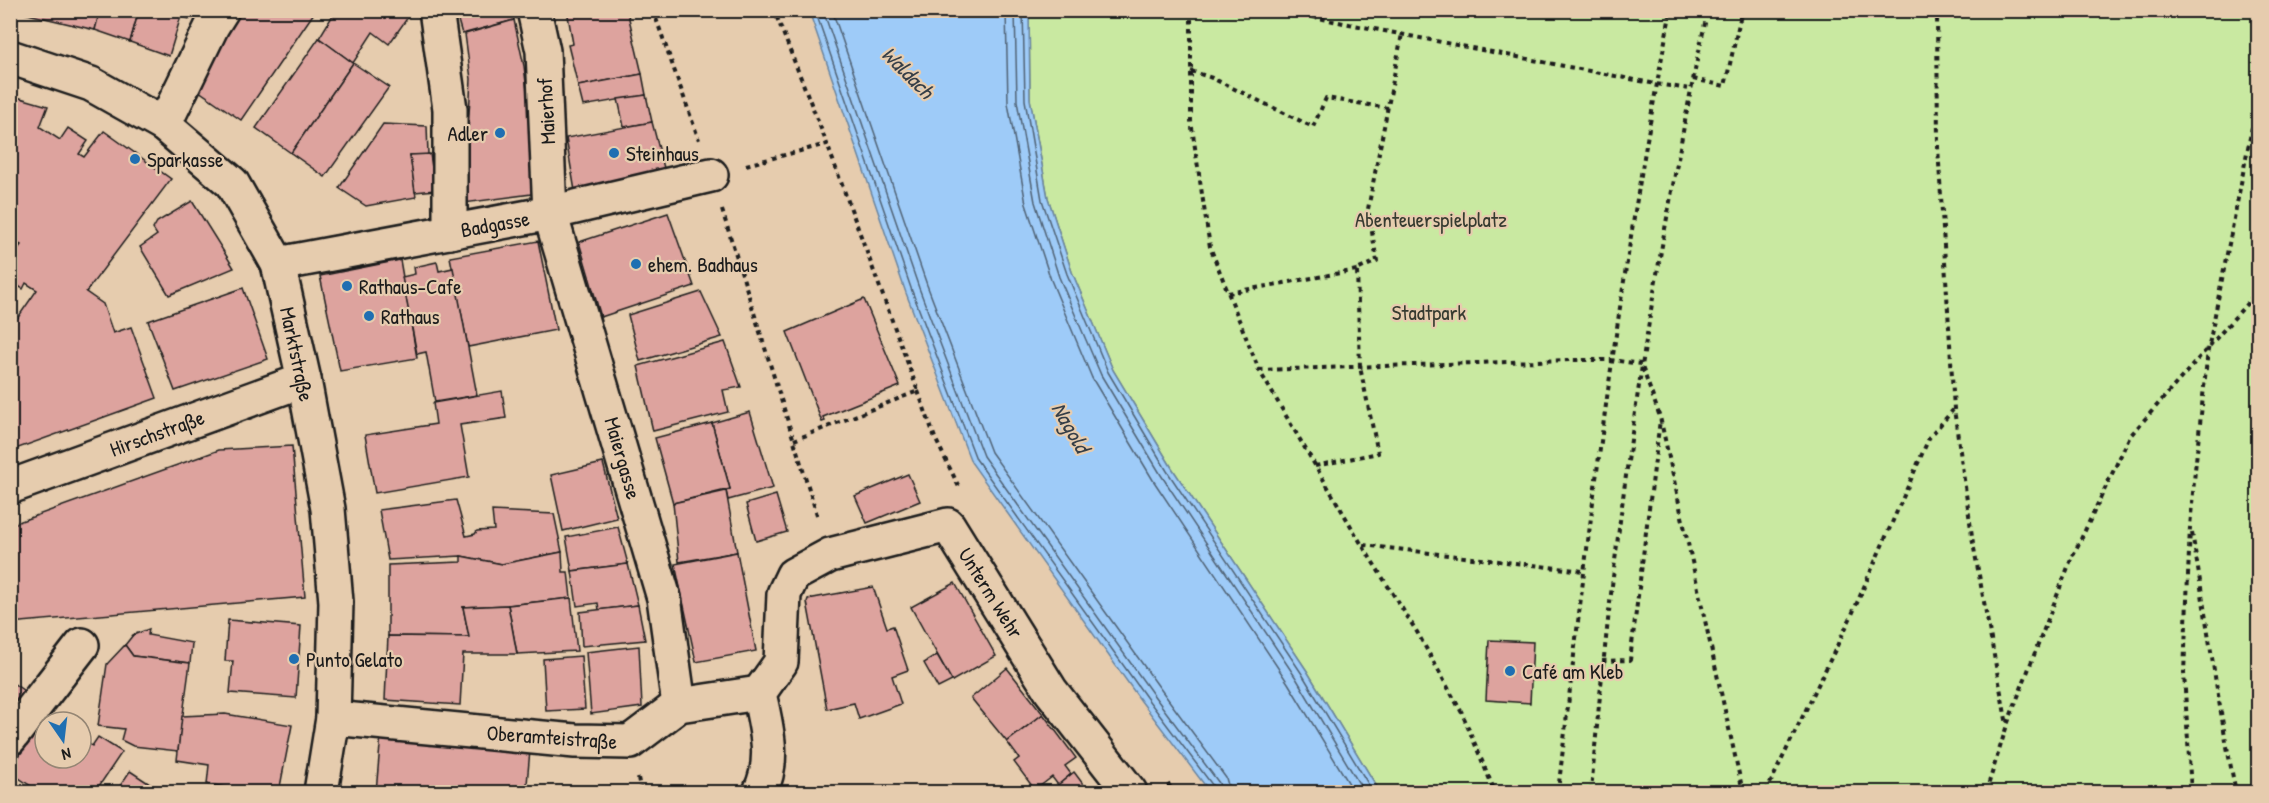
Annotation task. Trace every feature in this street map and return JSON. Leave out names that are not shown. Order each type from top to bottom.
[{"type":"street","name":"Maierhof","points":[[534,10],[543,51],[550,213]]},
{"type":"street","points":[[164,125],[215,16]]},
{"type":"street","points":[[437,17],[450,109],[450,232]]},
{"type":"street","name":"Marktstraße","points":[[10,57],[92,84],[164,125],[232,183],[278,264],[304,380],[328,509],[336,602],[333,718],[321,792]]},
{"type":"street","name":"Badgasse","points":[[278,264],[550,213],[711,175]]},
{"type":"street","name":"Maiergasse","points":[[550,213],[664,598],[679,705]]},
{"type":"street","name":"Hirschstraße","points":[[10,487],[304,380]]},
{"type":"street","name":"Unterm Wehr","points":[[759,693],[781,662],[784,594],[794,575],[830,555],[948,525],[1051,692],[1130,792]]},
{"type":"street","points":[[10,738],[82,645]]},
{"type":"street","points":[[759,693],[771,752],[767,779],[760,792]]},
{"type":"street","name":"Oberamteistraße","points":[[333,718],[575,741],[630,742],[679,705],[759,693]]},
{"type":"path","points":[[653,10],[711,175],[830,555]]},
{"type":"path","points":[[774,10],[827,144],[918,391],[794,440]]},
{"type":"path","points":[[1191,10],[1191,121],[1210,247],[1258,370],[1362,545],[1417,632],[1462,712],[1496,792]]},
{"type":"path","points":[[1277,10],[1656,84],[1690,88]]},
{"type":"path","points":[[1558,792],[1583,571],[1611,360],[1656,84],[1671,10]]},
{"type":"path","points":[[1591,792],[1602,661],[1641,364],[1690,88],[1708,10]]},
{"type":"path","points":[[1692,79],[1725,86],[1742,10]]},
{"type":"path","points":[[1937,10],[1938,147],[1954,409],[1973,543],[2007,725]]},
{"type":"path","points":[[1228,293],[1357,270],[1377,261],[1368,209],[1402,34]]},
{"type":"path","points":[[1191,71],[1212,78],[1313,127],[1326,98],[1388,108]]},
{"type":"path","points":[[2191,792],[2184,673],[2190,527],[2208,350],[2259,96]]},
{"type":"path","points":[[711,175],[827,144]]},
{"type":"path","points":[[1315,466],[1378,453],[1360,367],[1357,270]]},
{"type":"path","points":[[1986,792],[2007,725],[2070,562],[2130,436],[2259,291]]},
{"type":"path","points":[[1258,370],[1611,360],[1641,364]]},
{"type":"path","points":[[1641,364],[1660,417],[1743,792]]},
{"type":"path","points":[[1766,792],[1850,619],[1929,438],[1954,409]]},
{"type":"path","points":[[1602,661],[1630,660],[1660,417]]},
{"type":"path","points":[[2190,527],[2222,727],[2236,792]]},
{"type":"path","points":[[1362,545],[1583,571]]},
{"type":"green space","points":[[1029,11],[2258,11],[2258,792],[1380,792],[1307,671],[1172,468],[1113,370],[1072,272],[1048,198],[1030,99]]},
{"type":"water","points":[[809,11],[1029,11],[1030,99],[1048,198],[1072,272],[1113,370],[1172,468],[1307,671],[1380,792],[1210,792],[1141,701],[971,462],[906,293]]},
{"type":"building","points":[[11,10],[100,10],[95,30]]},
{"type":"building","points":[[100,10],[139,10],[130,42],[95,30]]},
{"type":"building","points":[[139,10],[195,10],[190,19],[181,16],[169,56],[130,42]]},
{"type":"building","points":[[242,10],[316,10],[241,120],[189,84]]},
{"type":"building","points":[[336,10],[413,10],[389,44],[373,32],[353,63],[319,38]]},
{"type":"building","points":[[455,10],[512,10],[514,20],[462,34]]},
{"type":"building","points":[[567,10],[627,10],[642,74],[578,86],[568,45],[573,44]]},
{"type":"building","name":"Adler","points":[[514,20],[524,66],[539,193],[464,203],[471,79],[465,34]]},
{"type":"building","points":[[319,38],[353,63],[291,153],[256,128]]},
{"type":"building","points":[[353,63],[389,87],[325,177],[291,153]]},
{"type":"building","points":[[642,74],[646,95],[583,106],[578,86]]},
{"type":"building","points":[[10,95],[48,106],[40,127],[60,140],[68,128],[88,141],[79,154],[84,157],[104,131],[171,179],[86,292],[103,304],[113,333],[131,327],[157,398],[10,451],[10,329],[37,290],[26,283],[23,289],[10,281],[10,259],[21,245],[10,239]]},
{"type":"building","points":[[646,95],[652,122],[624,127],[618,99]]},
{"type":"building","name":"Steinhaus","points":[[652,122],[664,168],[575,191],[566,138]]},
{"type":"building","points":[[383,124],[427,126],[428,155],[410,155],[416,197],[366,206],[339,188]]},
{"type":"building","points":[[430,154],[435,190],[415,192],[410,155]]},
{"type":"building","points":[[192,201],[234,268],[169,295],[140,247],[157,235],[153,229],[157,222]]},
{"type":"building","name":"ehem. Badhaus","points":[[668,213],[694,286],[601,317],[579,242]]},
{"type":"building","points":[[538,241],[556,330],[468,347],[450,257]]},
{"type":"building","name":"Rathaus","points":[[400,260],[417,358],[340,371],[320,276]]},
{"type":"building","points":[[437,262],[439,271],[453,268],[477,395],[435,402],[426,352],[417,354],[402,277],[415,274],[414,267]]},
{"type":"building","points":[[243,288],[268,359],[175,391],[148,321]]},
{"type":"building","points":[[701,292],[722,337],[640,361],[628,315]]},
{"type":"building","points":[[864,299],[900,386],[823,417],[825,421],[822,422],[787,332]]},
{"type":"building","points":[[725,342],[741,387],[723,390],[728,412],[653,431],[638,366]]},
{"type":"building","points":[[502,391],[506,418],[460,425],[469,477],[375,493],[365,435],[436,424],[433,403]]},
{"type":"building","points":[[750,412],[773,488],[728,500],[726,491],[730,489],[712,423]]},
{"type":"building","points":[[712,423],[730,489],[673,503],[655,438]]},
{"type":"building","points":[[292,446],[305,597],[10,623],[10,525],[219,450]]},
{"type":"building","points":[[603,463],[617,518],[563,531],[551,475]]},
{"type":"building","points":[[908,474],[920,501],[867,523],[855,496]]},
{"type":"building","points":[[726,491],[737,552],[679,562],[673,503]]},
{"type":"building","points":[[776,495],[787,532],[756,541],[746,504]]},
{"type":"building","points":[[456,500],[466,536],[475,534],[477,531],[494,530],[492,511],[554,514],[562,552],[502,564],[461,556],[388,560],[379,510]]},
{"type":"building","points":[[618,527],[628,564],[572,571],[566,537]]},
{"type":"building","points":[[562,552],[563,572],[568,572],[571,598],[463,607],[469,637],[388,636],[388,565],[461,562],[461,556],[502,564]]},
{"type":"building","points":[[737,552],[756,651],[696,662],[675,564]]},
{"type":"building","points":[[628,564],[638,605],[599,610],[598,603],[577,606],[572,571]]},
{"type":"building","points":[[955,583],[996,656],[952,681],[911,607]]},
{"type":"building","points":[[873,587],[887,628],[893,626],[908,670],[892,676],[901,704],[859,719],[854,703],[827,709],[807,602],[808,599]]},
{"type":"building","points":[[571,598],[577,651],[517,654],[508,605]]},
{"type":"building","points":[[508,605],[517,654],[463,654],[460,705],[385,700],[388,636],[469,637],[463,607]]},
{"type":"building","points":[[638,605],[645,640],[582,646],[580,612]]},
{"type":"building","points":[[228,620],[301,626],[296,698],[230,693],[233,661],[225,661]]},
{"type":"building","points":[[149,629],[148,635],[192,643],[190,663],[133,656],[125,645],[133,635]]},
{"type":"building","name":"Café am Kleb","points":[[1489,640],[1533,642],[1530,703],[1486,700]]},
{"type":"building","points":[[125,645],[133,656],[190,663],[178,751],[133,746],[121,740],[124,729],[98,726],[107,664]]},
{"type":"building","points":[[639,646],[642,707],[591,714],[586,652]]},
{"type":"building","points":[[937,655],[952,681],[938,688],[924,663]]},
{"type":"building","points":[[581,656],[585,709],[546,711],[543,659]]},
{"type":"building","points":[[1007,668],[1043,714],[1007,742],[971,698]]},
{"type":"building","points":[[10,681],[27,693],[10,717]]},
{"type":"building","points":[[225,714],[292,725],[279,792],[256,792],[207,784],[209,765],[177,760],[182,716]]},
{"type":"building","points":[[1043,714],[1076,758],[1065,766],[1071,774],[1058,785],[1052,777],[1035,790],[1014,762],[1019,758],[1007,742]]},
{"type":"building","points":[[381,734],[530,750],[527,784],[541,792],[376,792]]},
{"type":"building","points":[[33,736],[33,770],[93,770],[93,744],[98,737],[122,752],[95,792],[40,792],[10,772]]},
{"type":"building","points":[[130,771],[159,790],[158,792],[116,792]]},
{"type":"building","points":[[1074,772],[1089,792],[1048,792],[1058,785]]},
{"type":"place","name":"Adler","points":[[500,133]]},
{"type":"place","name":"Steinhaus","points":[[614,153]]},
{"type":"place","name":"Sparkasse","points":[[135,159]]},
{"type":"place","name":"ehem. Badhaus","points":[[636,264]]},
{"type":"place","name":"Rathaus-Cafe","points":[[347,286]]},
{"type":"place","name":"Rathaus","points":[[369,316]]},
{"type":"place","name":"Punto Gelato","points":[[294,659]]},
{"type":"place","name":"Café am Kleb","points":[[1510,671]]},
{"type":"water label","name":"Waldach","points":[[908,72]]},
{"type":"water label","name":"Nagold","points":[[1071,427]]},
{"type":"park label","name":"Abenteuerspielplatz","points":[[1431,219]]},
{"type":"park label","name":"Stadtpark","points":[[1429,312]]}]
